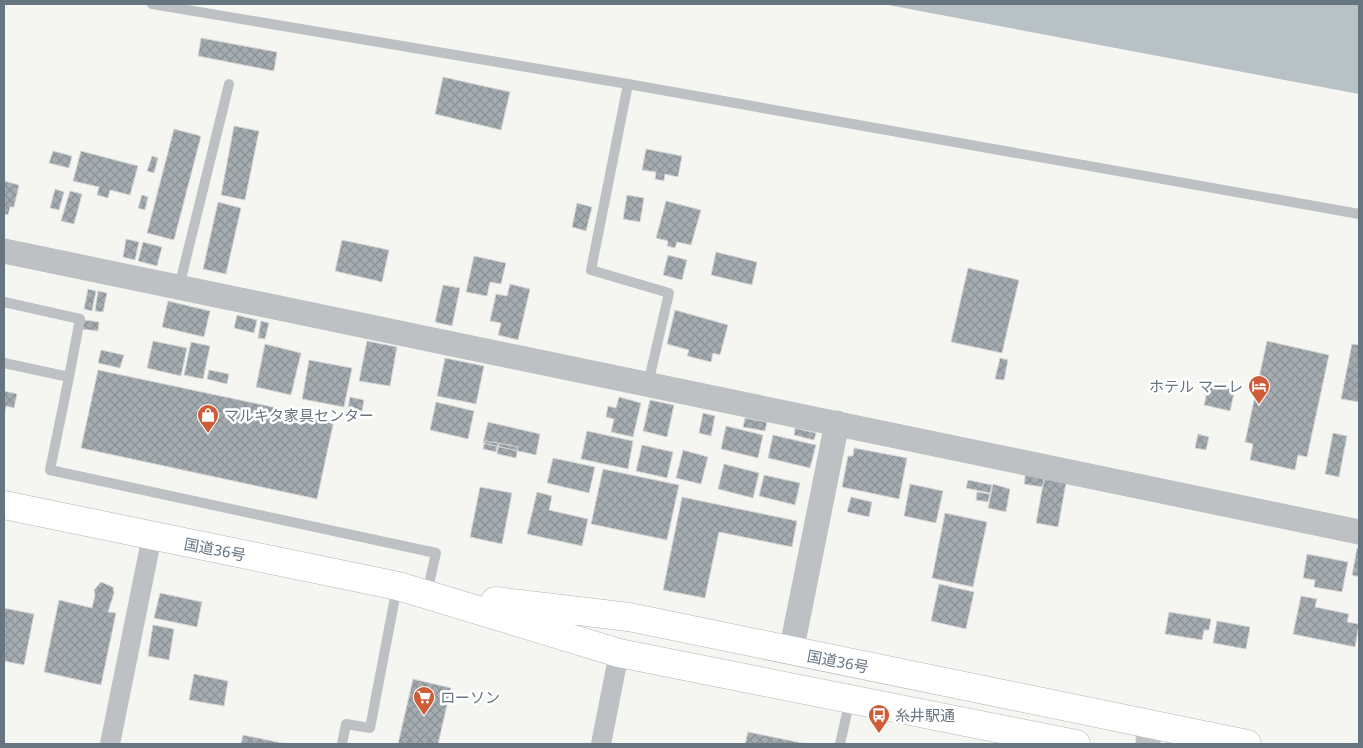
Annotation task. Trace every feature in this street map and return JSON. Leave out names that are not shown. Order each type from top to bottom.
[{"type":"highway","name":"国道36号","points":[[4,505],[398,586],[427,593],[620,653],[1076,744]]},
{"type":"highway","name":"国道36号","points":[[427,593],[629,618],[791,652],[1148,734],[1247,744]]},
{"type":"street","points":[[4,251],[1359,532]]},
{"type":"street","points":[[791,652],[837,423]]},
{"type":"street","points":[[110,744],[152,536]]},
{"type":"street","points":[[601,744],[620,653]]},
{"type":"lane","points":[[152,4],[628,84],[1359,214]]},
{"type":"lane","points":[[178,288],[229,84]]},
{"type":"lane","points":[[628,84],[591,270],[670,293],[648,384]]},
{"type":"lane","points":[[4,302],[80,318],[50,470],[436,553],[427,593]]},
{"type":"lane","points":[[4,364],[69,377]]},
{"type":"lane","points":[[342,744],[346,724],[370,728],[398,586]]},
{"type":"lane","points":[[840,744],[850,699]]},
{"type":"shaded area","points":[[883,4],[1359,4],[1359,94]]},
{"type":"building","points":[[201,38],[277,52],[274,71],[198,56]]},
{"type":"building","points":[[443,77],[510,92],[501,130],[435,114]]},
{"type":"building","points":[[234,126],[259,131],[245,200],[221,195]]},
{"type":"building","points":[[174,129],[201,136],[174,240],[147,233]]},
{"type":"building","points":[[646,149],[682,156],[678,177],[665,174],[664,181],[655,179],[656,172],[642,170]]},
{"type":"building","points":[[53,151],[72,156],[69,168],[49,163]]},
{"type":"building","points":[[81,151],[138,166],[130,195],[110,190],[108,198],[97,195],[99,187],[73,181]]},
{"type":"building","points":[[152,156],[158,158],[154,173],[147,171]]},
{"type":"building","points":[[4,181],[19,185],[14,207],[10,207],[8,215],[4,214]]},
{"type":"building","points":[[55,189],[64,192],[59,210],[50,208]]},
{"type":"building","points":[[70,191],[82,194],[74,224],[61,221]]},
{"type":"building","points":[[142,195],[148,197],[145,210],[138,208]]},
{"type":"building","points":[[627,195],[644,198],[640,222],[623,219]]},
{"type":"building","points":[[666,201],[701,210],[691,245],[677,242],[675,248],[667,246],[668,241],[656,238]]},
{"type":"building","points":[[218,202],[241,208],[226,274],[203,269]]},
{"type":"building","points":[[577,203],[592,207],[586,231],[572,227]]},
{"type":"building","points":[[126,239],[139,242],[135,260],[123,257]]},
{"type":"building","points":[[342,240],[389,250],[382,282],[335,271]]},
{"type":"building","points":[[143,242],[162,247],[157,266],[138,261]]},
{"type":"building","points":[[716,252],[757,262],[752,285],[711,275]]},
{"type":"building","points":[[668,255],[687,260],[682,280],[663,275]]},
{"type":"building","points":[[474,256],[506,263],[501,284],[490,282],[487,296],[466,292]]},
{"type":"building","points":[[968,268],[1019,280],[1002,353],[951,342]]},
{"type":"building","points":[[510,284],[530,289],[518,340],[498,335],[501,323],[490,321],[496,294],[507,296]]},
{"type":"building","points":[[443,285],[460,288],[452,326],[435,322]]},
{"type":"building","points":[[88,289],[96,291],[92,311],[84,309]]},
{"type":"building","points":[[98,291],[107,293],[103,312],[95,311]]},
{"type":"building","points":[[168,301],[210,311],[204,337],[162,327]]},
{"type":"building","points":[[675,310],[728,325],[720,355],[713,353],[711,362],[687,356],[689,350],[667,344]]},
{"type":"building","points":[[237,315],[257,320],[254,333],[234,328]]},
{"type":"building","points":[[84,320],[99,322],[98,331],[82,329]]},
{"type":"building","points":[[261,321],[269,323],[265,339],[258,338]]},
{"type":"building","points":[[153,341],[187,348],[181,376],[147,368]]},
{"type":"building","points":[[367,341],[397,347],[390,386],[359,381]]},
{"type":"building","points":[[1267,341],[1329,355],[1307,457],[1298,455],[1295,470],[1250,460],[1253,444],[1245,442]]},
{"type":"building","points":[[191,342],[210,346],[203,379],[184,375]]},
{"type":"building","points":[[265,344],[301,353],[291,395],[256,387]]},
{"type":"building","points":[[1352,344],[1359,345],[1359,402],[1341,399]]},
{"type":"building","points":[[101,350],[124,355],[120,368],[98,363]]},
{"type":"building","points":[[445,358],[484,366],[476,404],[437,396]]},
{"type":"building","points":[[1000,358],[1008,360],[1004,380],[995,379]]},
{"type":"building","points":[[309,360],[352,368],[344,407],[302,399]]},
{"type":"building","name":"マルキタ家具センター","points":[[98,370],[334,420],[317,499],[81,448]]},
{"type":"building","points":[[209,370],[229,374],[227,384],[207,379]]},
{"type":"building","points":[[1209,384],[1235,389],[1230,411],[1204,405]]},
{"type":"building","points":[[4,391],[17,394],[14,408],[6,406],[4,416]]},
{"type":"building","points":[[350,397],[364,400],[362,411],[348,408]]},
{"type":"building","points":[[619,397],[641,403],[633,437],[611,432],[614,419],[606,417],[608,406],[616,408]]},
{"type":"building","points":[[650,400],[674,405],[667,437],[643,431]]},
{"type":"building","points":[[436,402],[474,411],[468,439],[430,430]]},
{"type":"building","points":[[703,413],[715,416],[711,436],[699,433]]},
{"type":"building","points":[[745,418],[767,422],[765,431],[743,427]]},
{"type":"building","points":[[488,422],[540,434],[536,455],[483,443]]},
{"type":"building","points":[[726,426],[763,435],[758,458],[721,449]]},
{"type":"building","points":[[795,428],[816,433],[814,440],[794,435]]},
{"type":"building","points":[[587,431],[633,441],[628,469],[581,459]]},
{"type":"building","points":[[1333,433],[1347,436],[1339,477],[1325,474]]},
{"type":"building","points":[[1198,434],[1209,437],[1206,450],[1195,448]]},
{"type":"building","points":[[773,435],[816,445],[810,468],[768,458]]},
{"type":"building","points":[[485,441],[498,443],[496,452],[483,449]]},
{"type":"building","points":[[499,443],[518,447],[516,458],[497,454]]},
{"type":"building","points":[[642,445],[673,452],[667,478],[636,471]]},
{"type":"building","points":[[854,448],[907,458],[899,499],[842,487],[848,456],[853,456]]},
{"type":"building","points":[[683,450],[708,457],[701,484],[676,478]]},
{"type":"building","points":[[553,458],[595,467],[589,493],[547,483]]},
{"type":"building","points":[[724,464],[759,473],[753,498],[718,489]]},
{"type":"building","points":[[603,469],[679,485],[667,540],[591,524]]},
{"type":"building","points":[[1026,470],[1045,474],[1043,487],[1024,484]]},
{"type":"building","points":[[1045,474],[1067,478],[1058,527],[1036,523]]},
{"type":"building","points":[[764,475],[800,483],[795,505],[759,496]]},
{"type":"building","points":[[968,480],[992,485],[990,493],[966,488]]},
{"type":"building","points":[[910,484],[943,491],[936,523],[904,516]]},
{"type":"building","points":[[993,484],[1010,489],[1006,512],[988,508]]},
{"type":"building","points":[[480,487],[512,493],[502,544],[470,537]]},
{"type":"building","points":[[537,492],[552,496],[549,510],[588,519],[582,546],[527,534]]},
{"type":"building","points":[[977,492],[990,494],[988,502],[976,500]]},
{"type":"building","points":[[682,497],[797,521],[792,547],[719,532],[705,598],[663,590]]},
{"type":"building","points":[[851,497],[872,502],[869,517],[847,512]]},
{"type":"building","points":[[945,513],[987,522],[973,587],[932,578]]},
{"type":"building","points":[[1357,548],[1359,548],[1359,577],[1352,575]]},
{"type":"building","points":[[1307,554],[1348,562],[1342,592],[1314,587],[1315,580],[1303,578]]},
{"type":"building","points":[[101,582],[113,587],[114,593],[108,612],[116,613],[101,685],[44,672],[59,600],[92,608],[95,595],[94,590]]},
{"type":"building","points":[[939,584],[974,592],[966,629],[931,621]]},
{"type":"building","points":[[160,593],[202,602],[197,627],[154,618]]},
{"type":"building","points":[[1301,596],[1317,599],[1315,607],[1349,614],[1347,622],[1359,624],[1355,647],[1293,634]]},
{"type":"building","points":[[4,608],[34,614],[24,665],[4,661]]},
{"type":"building","points":[[1169,612],[1211,619],[1209,630],[1204,630],[1202,640],[1165,634]]},
{"type":"building","points":[[1217,621],[1250,627],[1246,649],[1213,643]]},
{"type":"building","points":[[153,625],[174,629],[169,660],[148,656]]},
{"type":"building","points":[[194,674],[228,681],[224,706],[189,700]]},
{"type":"building","name":"ローソン","points":[[413,679],[451,688],[438,744],[398,744]]},
{"type":"building","points":[[748,732],[807,744],[745,744]]},
{"type":"building","points":[[243,735],[287,744],[241,744]]},
{"type":"place","name":"ホテル マーレ","points":[[1259,405]]},
{"type":"place","name":"マルキタ家具センター","points":[[208,434]]},
{"type":"place","name":"ローソン","points":[[424,716]]},
{"type":"place","name":"糸井駅通","points":[[879,734]]}]
